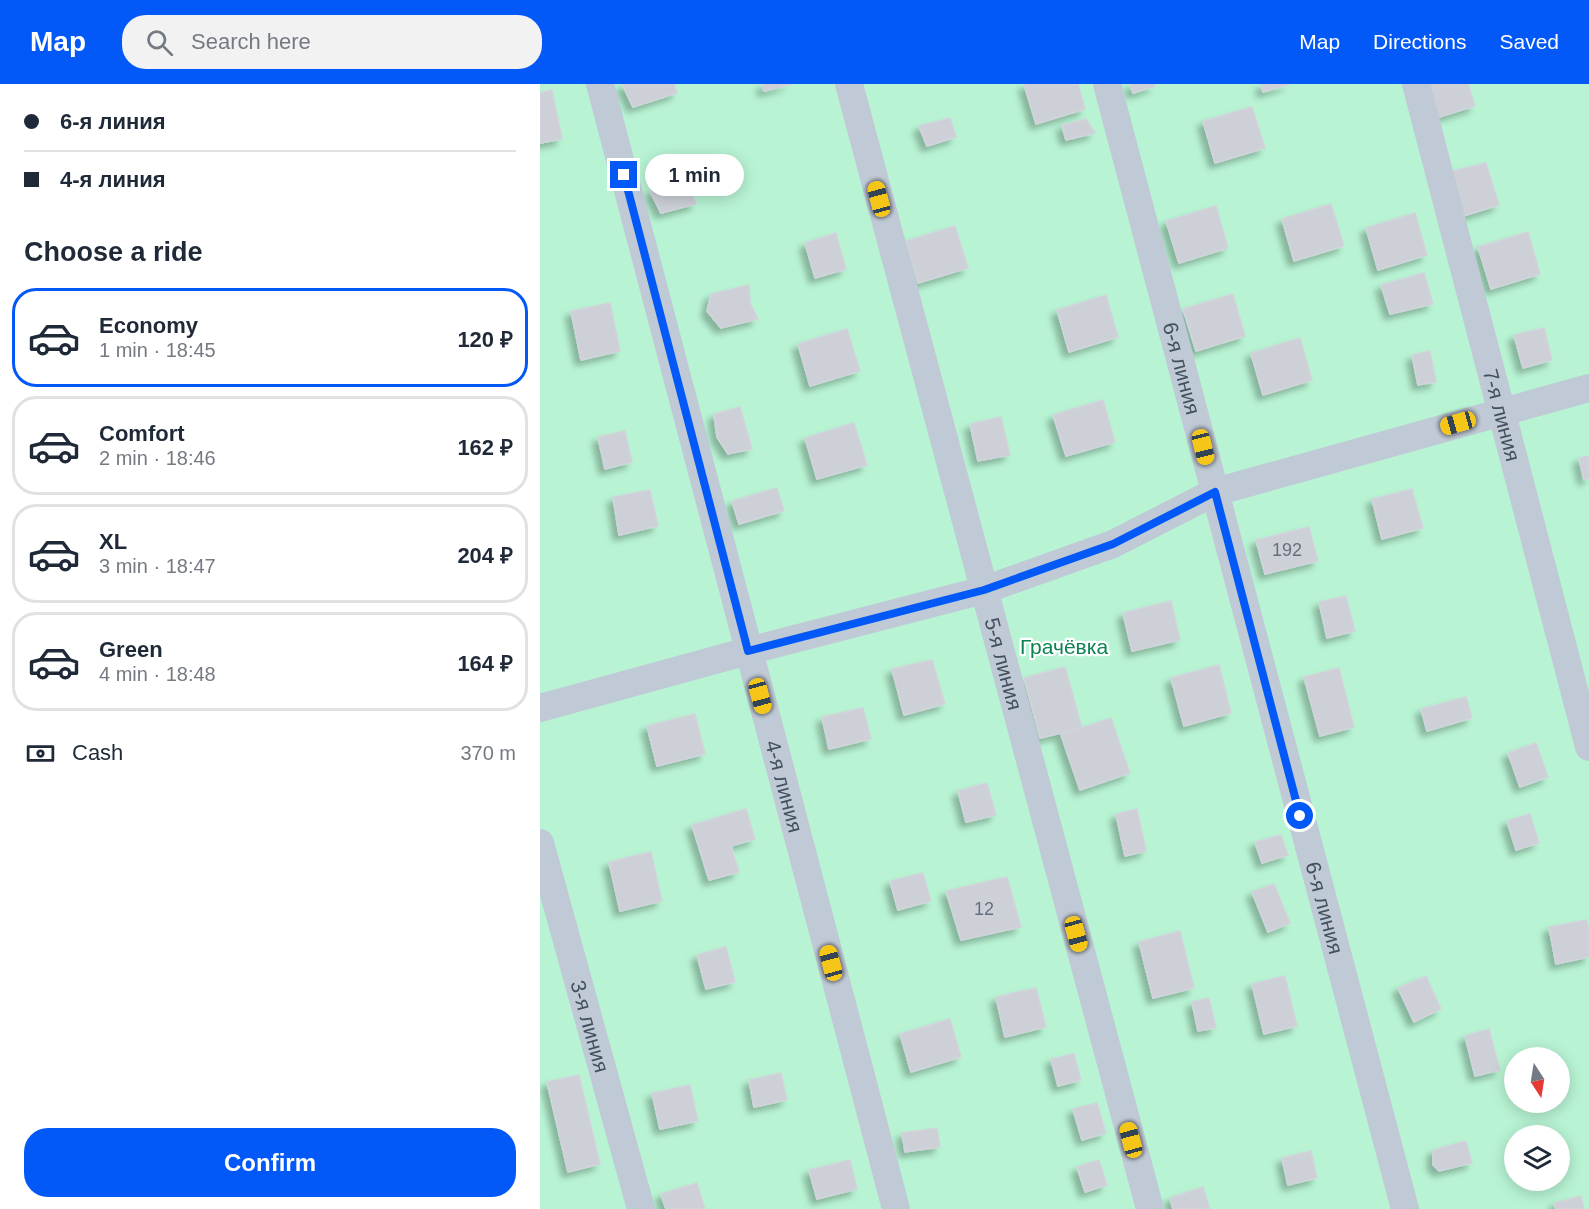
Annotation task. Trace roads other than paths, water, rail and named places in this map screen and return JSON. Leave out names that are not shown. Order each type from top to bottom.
[{"type":"street","name":"4-я линия","points":[[600,84],[896,1209]]},
{"type":"street","name":"5-я линия","points":[[849,84],[1150,1209]]},
{"type":"street","name":"6-я линия","points":[[1107,84],[1405,1209]]},
{"type":"street","name":"7-я линия","points":[[1416,84],[1589,747]]},
{"type":"street","points":[[540,708],[984,590],[1113,544],[1215,492],[1589,388]]},
{"type":"street","name":"3-я линия","points":[[540,843],[641,1209]]},
{"type":"park label","name":"Грачёвка","points":[[1064,646]]}]
